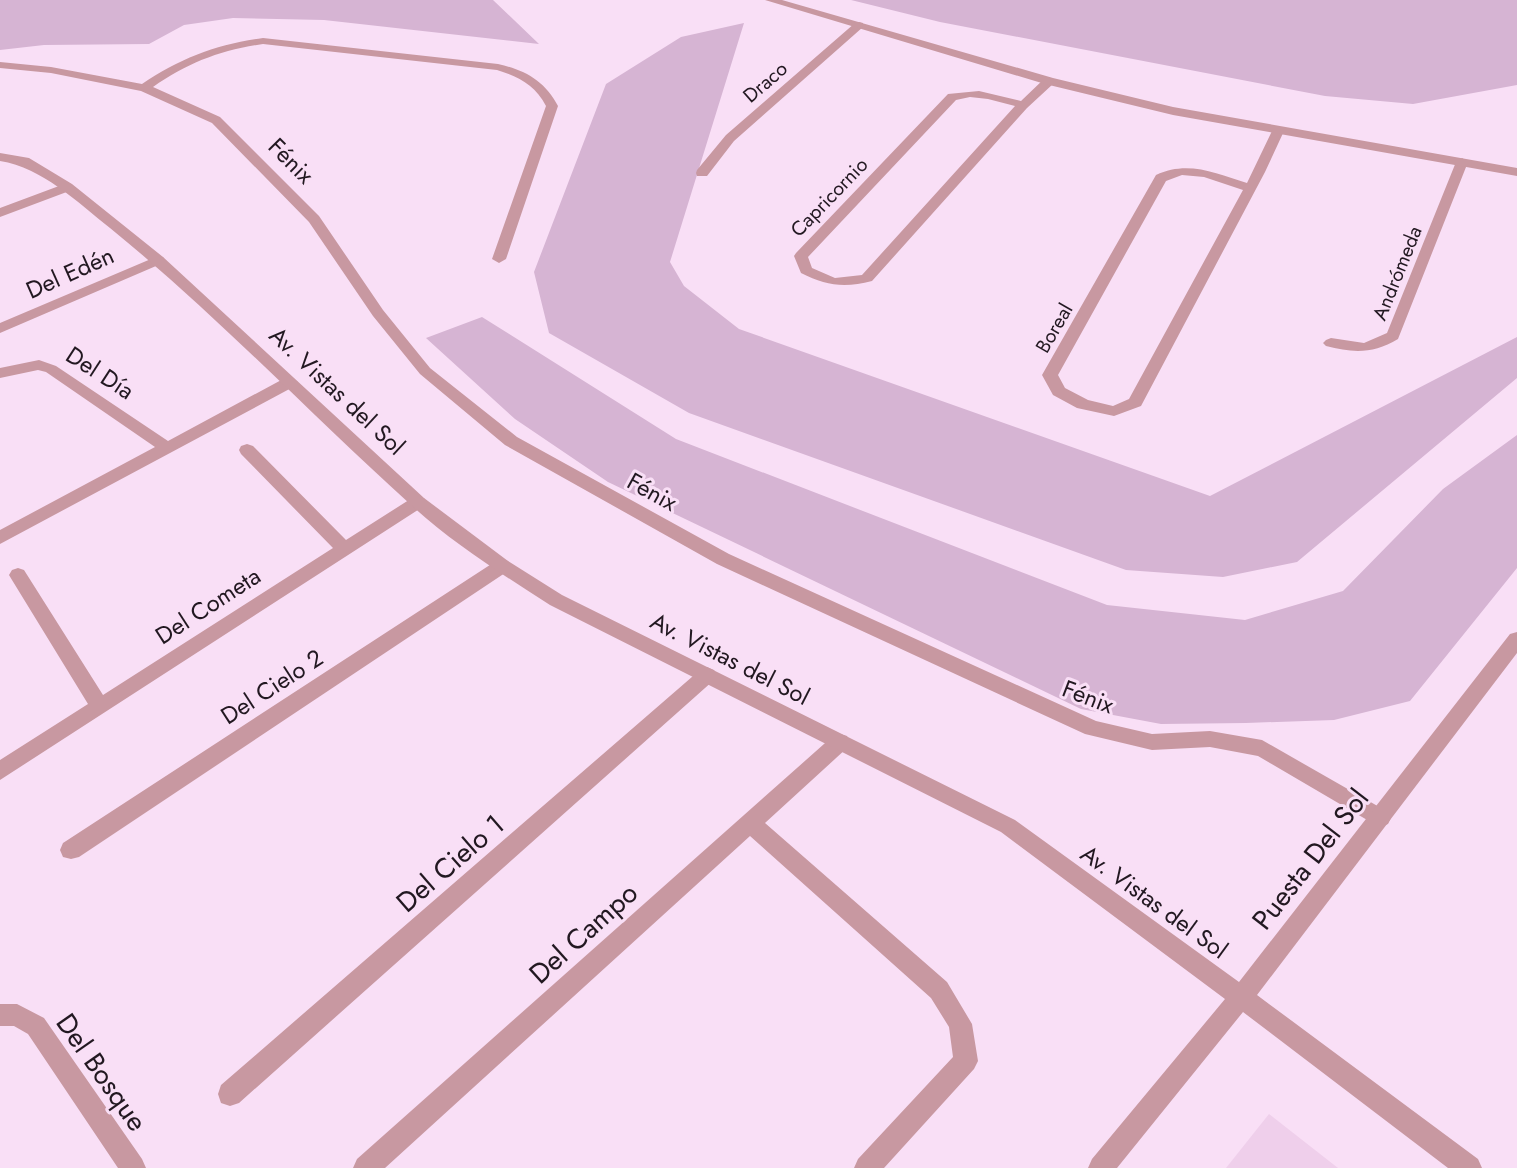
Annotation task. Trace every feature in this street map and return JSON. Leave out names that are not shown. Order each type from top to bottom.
[{"type":"street","points":[[770,0],[1049,81],[1173,111],[1517,172]]},
{"type":"street","name":"Draco","points":[[702,173],[730,138],[859,25]]},
{"type":"street","points":[[144,88],[167,71],[200,54],[231,44],[263,41],[498,67],[520,74],[535,82],[547,93],[552,106],[499,259]]},
{"type":"street","name":"Fénix","points":[[0,65],[51,70],[144,88],[216,120],[314,219],[378,312],[425,371],[511,441],[723,559],[1092,728],[1152,742],[1210,739],[1262,748],[1381,818]]},
{"type":"street","name":"Capricornio","points":[[1023,105],[985,94],[965,93],[952,97],[801,255],[806,270],[827,282],[851,283],[867,278],[1023,105],[1049,81]]},
{"type":"street","name":"Boreal","points":[[1250,188],[1189,170],[1171,171],[1161,178],[1050,375],[1059,391],[1083,404],[1114,411],[1135,402],[1250,188],[1278,131]]},
{"type":"street","name":"Av. Vistas del Sol","points":[[0,157],[24,161],[67,188],[158,260],[418,502],[502,566],[556,600],[1008,826],[1468,1168]]},
{"type":"street","name":"Andrómeda","points":[[1332,343],[1353,349],[1376,347],[1393,336],[1462,162]]},
{"type":"street","points":[[0,213],[67,188]]},
{"type":"street","name":"Del Edén","points":[[0,328],[158,260]]},
{"type":"street","name":"Del Día","points":[[0,373],[39,365],[51,369],[166,447]]},
{"type":"street","points":[[0,538],[290,382]]},
{"type":"street","points":[[247,450],[344,548]]},
{"type":"street","name":"Del Cometa","points":[[0,771],[418,502]]},
{"type":"street","name":"Del Cielo 2","points":[[71,850],[502,566]]},
{"type":"street","points":[[18,575],[100,706]]},
{"type":"street","name":"Puesta Del Sol","points":[[1101,1168],[1241,997],[1517,639]]},
{"type":"street","name":"Del Cielo 1","points":[[230,1094],[707,675]]},
{"type":"street","name":"Del Campo","points":[[366,1168],[840,742]]},
{"type":"street","points":[[750,823],[939,990],[960,1024],[966,1062],[867,1168]]},
{"type":"street","name":"Del Bosque","points":[[8,1015],[36,1026],[133,1168]]},
{"type":"shaded area","points":[[0,0],[493,0],[539,44],[324,20],[233,18],[184,25],[149,44],[44,45],[0,50]]},
{"type":"shaded area","points":[[851,0],[1517,0],[1517,85],[1413,104],[1325,96],[940,22]]},
{"type":"shaded area","points":[[744,23],[670,262],[684,286],[739,329],[1210,496],[1517,337],[1517,378],[1297,562],[1223,577],[1126,570],[689,413],[549,333],[534,272],[606,84],[681,37]]},
{"type":"shaded area","points":[[482,317],[676,439],[1107,605],[1245,620],[1343,591],[1443,489],[1517,435],[1517,568],[1410,701],[1334,720],[1246,723],[1161,724],[1081,709],[608,482],[515,419],[426,338]]},
{"type":"shaded area","points":[[1269,1114],[1338,1168],[1226,1168]]}]
